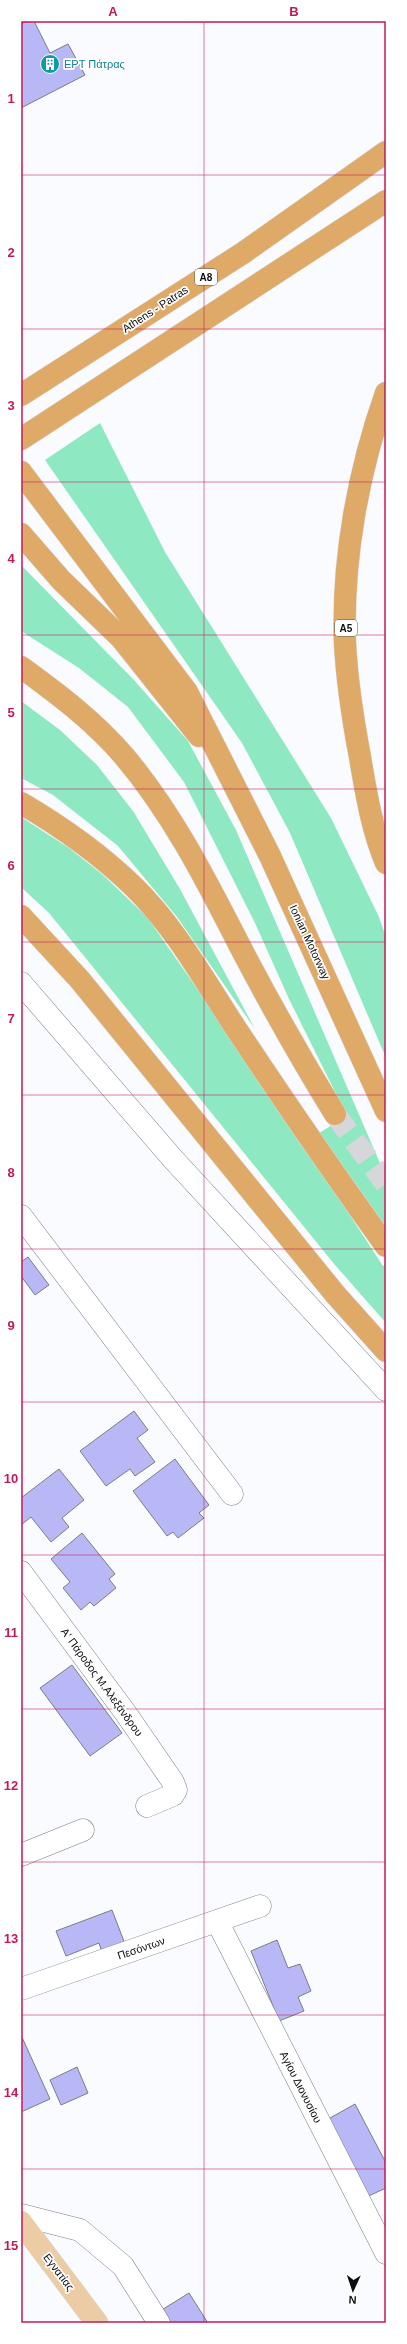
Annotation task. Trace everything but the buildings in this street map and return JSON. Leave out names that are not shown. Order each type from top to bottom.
[{"type":"highway","name":"Athens - Patras","points":[[21,395],[243,253],[386,152]]},
{"type":"highway","points":[[21,439],[386,201]]},
{"type":"highway","name":"Α5","points":[[386,394],[377,418],[359,491],[347,565],[345,643],[351,709],[363,778],[379,846],[386,863]]},
{"type":"highway","points":[[21,472],[187,692],[230,775]]},
{"type":"highway","points":[[21,534],[61,580],[121,638],[230,775]]},
{"type":"highway","points":[[21,667],[89,720],[123,755],[153,792],[212,891],[285,1032],[335,1114]]},
{"type":"highway","name":"Ionian Motorway","points":[[230,775],[335,995],[386,1111]]},
{"type":"highway","points":[[21,803],[59,825],[104,859],[136,888],[174,935],[319,1153],[386,1246]]},
{"type":"highway","points":[[21,916],[80,980],[335,1294],[386,1351]]},
{"type":"main road","name":"Εγνατίας","points":[[21,2222],[97,2323]]},
{"type":"street","points":[[21,983],[172,1159],[386,1390]]},
{"type":"street","points":[[21,1216],[232,1494]]},
{"type":"street","name":"Α' Πάροδος Μ.Αλεξάνδρου","points":[[21,1572],[127,1715],[173,1782],[176,1790],[173,1796],[147,1806]]},
{"type":"street","points":[[21,1855],[83,1830]]},
{"type":"street","name":"Πεσόντων","points":[[21,1989],[260,1906]]},
{"type":"street","name":"Αγίου Διονυσίου","points":[[217,1921],[386,2253]]},
{"type":"street","points":[[21,2215],[80,2230],[123,2266],[159,2323]]},
{"type":"green space","points":[[100,423],[165,552],[331,818],[379,917],[386,937],[386,1058],[290,833],[242,743],[45,460]]},
{"type":"green space","points":[[21,565],[133,679],[188,741],[236,830],[386,1177],[386,1227],[319,1133],[347,1116],[289,999],[255,923],[184,782],[128,707],[79,668],[21,631]]},
{"type":"green space","points":[[21,701],[60,730],[97,765],[133,811],[180,889],[255,1029],[177,917],[118,846],[53,795],[21,778]]},
{"type":"green space","points":[[21,817],[69,848],[103,875],[147,917],[275,1100],[383,1266],[386,1264],[386,1323],[335,1265],[49,913],[21,887]]},
{"type":"tunnel","points":[[335,1114],[386,1184]]},
{"type":"place","name":"ΕΡΤ Πάτρας","points":[[50,64]]}]
